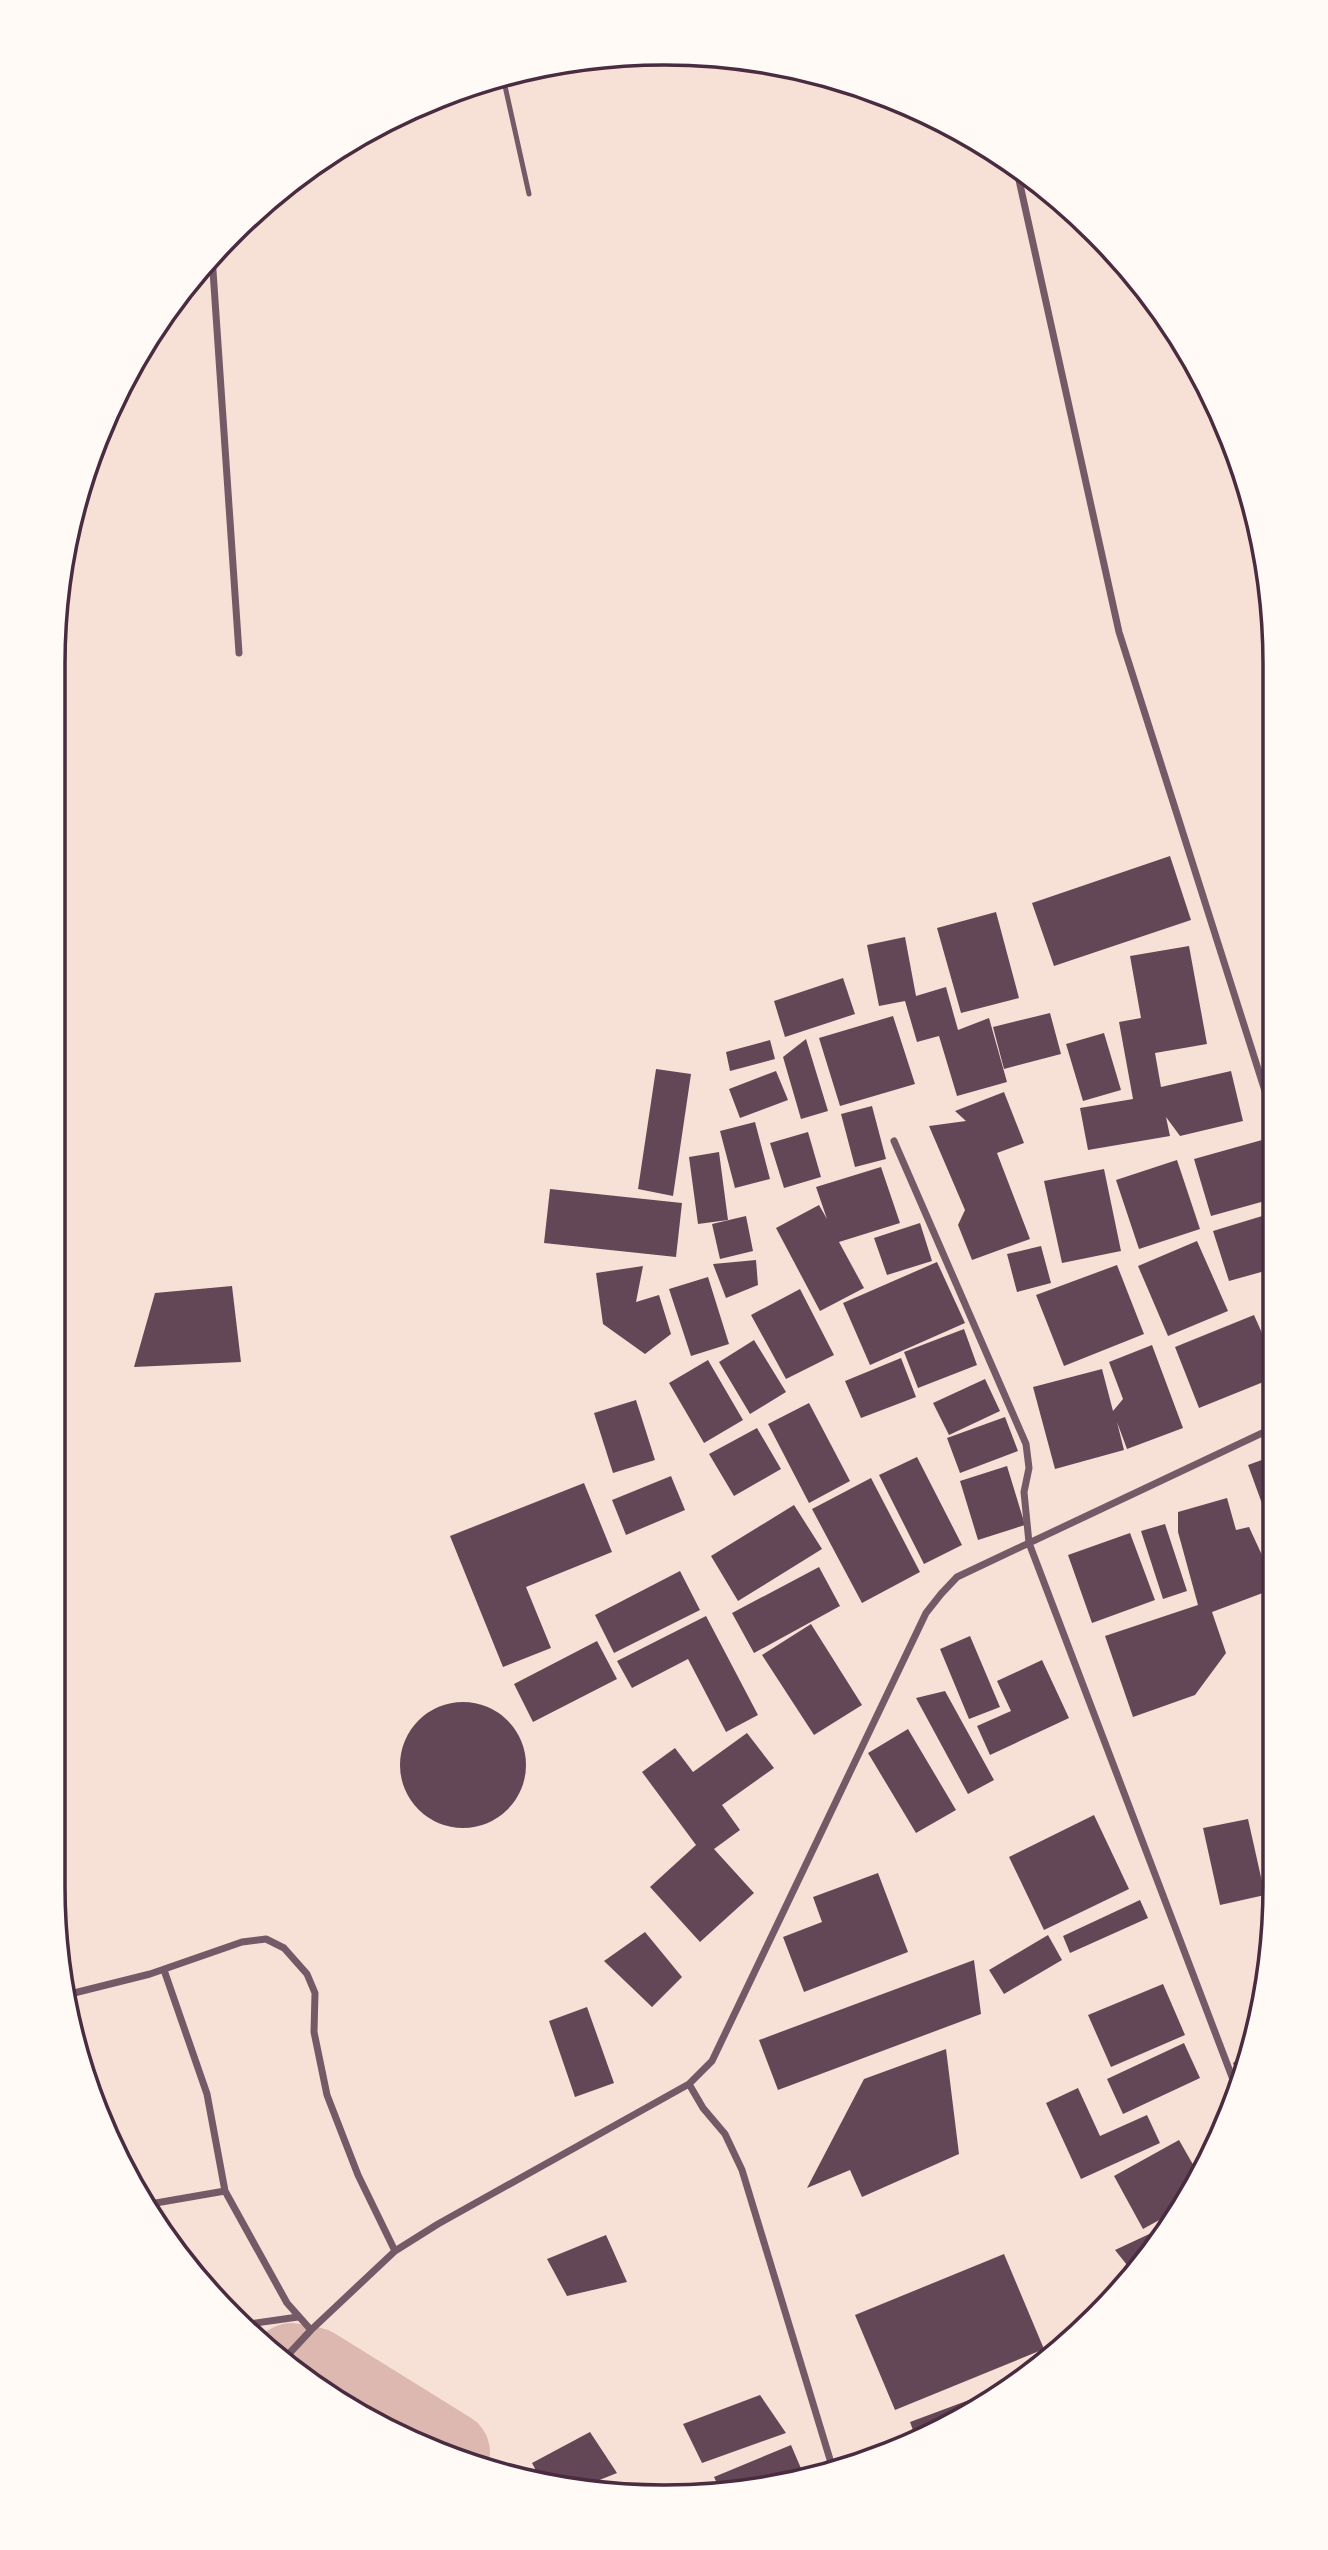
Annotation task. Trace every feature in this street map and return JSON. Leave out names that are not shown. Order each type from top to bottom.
[{"type":"street","points":[[1020,182],[1119,632],[1263,1085]]},
{"type":"street","points":[[213,269],[239,653]]},
{"type":"street","points":[[894,1141],[1026,1444],[1029,1468],[1024,1492],[1029,1543],[1232,2076]]},
{"type":"street","points":[[289,2353],[395,2251],[438,2224],[689,2084],[712,2061],[926,1613],[957,1577],[1263,1432]]},
{"type":"street","points":[[74,1993],[164,1970],[242,1942],[266,1940],[284,1948],[307,1974],[315,1993],[314,2032],[327,2095],[358,2175],[395,2251]]},
{"type":"street","points":[[164,1970],[207,2094],[225,2191],[287,2303],[311,2330]]},
{"type":"street","points":[[689,2084],[703,2108],[725,2134],[742,2170],[831,2461]]},
{"type":"street","points":[[156,2203],[225,2191]]},
{"type":"street","points":[[253,2322],[298,2317]]},
{"type":"lane","points":[[505,86],[529,194]]},
{"type":"building","points":[[1170,856],[1191,920],[1054,966],[1032,903]]},
{"type":"building","points":[[996,912],[1019,998],[961,1013],[937,928]]},
{"type":"building","points":[[905,937],[916,996],[946,987],[958,1030],[989,1018],[1007,1082],[957,1096],[939,1036],[917,1042],[905,1001],[879,1006],[867,945]]},
{"type":"building","points":[[1189,946],[1207,1044],[1155,1053],[1161,1087],[1231,1071],[1243,1121],[1180,1136],[1166,1117],[1170,1136],[1088,1150],[1080,1108],[1133,1099],[1119,1022],[1141,1018],[1130,956]]},
{"type":"building","points":[[843,978],[855,1014],[785,1037],[774,1001]]},
{"type":"building","points":[[1050,1013],[1061,1054],[1004,1069],[993,1027]]},
{"type":"building","points":[[893,1016],[915,1084],[840,1106],[819,1038]]},
{"type":"building","points":[[1104,1033],[1121,1090],[1083,1101],[1066,1044]]},
{"type":"building","points":[[806,1039],[828,1111],[801,1119],[783,1057]]},
{"type":"building","points":[[770,1040],[775,1059],[730,1071],[726,1052]]},
{"type":"building","points":[[656,1069],[691,1074],[673,1196],[638,1189]]},
{"type":"building","points":[[776,1071],[788,1100],[740,1118],[729,1089]]},
{"type":"building","points":[[1004,1092],[1024,1143],[997,1153],[1030,1239],[972,1260],[958,1225],[965,1210],[929,1126],[966,1121],[955,1111]]},
{"type":"building","points":[[872,1106],[886,1159],[855,1167],[841,1114]]},
{"type":"building","points":[[755,1122],[770,1179],[735,1188],[720,1131]]},
{"type":"building","points":[[808,1132],[821,1177],[784,1188],[770,1143]]},
{"type":"building","points":[[1262,1140],[1263,1202],[1211,1216],[1194,1159]]},
{"type":"building","points":[[719,1152],[728,1220],[698,1224],[689,1157]]},
{"type":"building","points":[[1177,1160],[1200,1229],[1139,1249],[1116,1180]]},
{"type":"building","points":[[881,1167],[900,1223],[839,1242],[864,1288],[820,1311],[776,1228],[819,1205],[827,1219],[816,1187]]},
{"type":"building","points":[[1104,1169],[1121,1251],[1062,1263],[1044,1181]]},
{"type":"building","points":[[550,1189],[682,1203],[676,1257],[544,1243]]},
{"type":"building","points":[[746,1216],[753,1251],[720,1259],[712,1224]]},
{"type":"building","points":[[1263,1216],[1263,1272],[1229,1281],[1213,1231]]},
{"type":"building","points":[[920,1223],[932,1261],[887,1275],[874,1238]]},
{"type":"building","points":[[1197,1241],[1228,1311],[1168,1336],[1138,1266]]},
{"type":"building","points":[[1041,1246],[1051,1283],[1017,1292],[1007,1254]]},
{"type":"building","points":[[756,1260],[758,1285],[726,1298],[713,1264]]},
{"type":"building","points":[[937,1262],[965,1323],[870,1365],[843,1303]]},
{"type":"building","points":[[1117,1265],[1144,1334],[1064,1366],[1036,1295]]},
{"type":"building","points":[[643,1266],[636,1302],[659,1295],[671,1334],[645,1354],[603,1324],[596,1273]]},
{"type":"building","points":[[708,1277],[729,1344],[691,1356],[669,1289]]},
{"type":"building","points":[[232,1286],[241,1362],[134,1367],[155,1293]]},
{"type":"building","points":[[800,1289],[834,1355],[786,1379],[751,1315]]},
{"type":"building","points":[[1254,1315],[1263,1335],[1263,1382],[1199,1408],[1175,1347]]},
{"type":"building","points":[[964,1329],[977,1365],[918,1388],[904,1352]]},
{"type":"building","points":[[754,1340],[786,1392],[750,1414],[719,1362]]},
{"type":"building","points":[[1152,1345],[1183,1428],[1127,1449],[1117,1422],[1124,1450],[1055,1469],[1033,1387],[1102,1369],[1113,1411],[1123,1399],[1109,1362]]},
{"type":"building","points":[[901,1358],[916,1397],[861,1418],[845,1381]]},
{"type":"building","points":[[708,1360],[743,1420],[704,1443],[669,1383]]},
{"type":"building","points":[[985,1379],[1000,1411],[949,1435],[933,1403]]},
{"type":"building","points":[[636,1400],[655,1460],[613,1473],[594,1413]]},
{"type":"building","points":[[809,1403],[850,1481],[809,1503],[768,1424]]},
{"type":"building","points":[[1005,1417],[1018,1451],[960,1473],[947,1438]]},
{"type":"building","points":[[757,1428],[781,1469],[734,1496],[709,1454]]},
{"type":"building","points":[[917,1457],[962,1545],[924,1564],[879,1475]]},
{"type":"building","points":[[1263,1460],[1263,1506],[1248,1465]]},
{"type":"building","points":[[1007,1466],[1025,1525],[978,1540],[960,1481]]},
{"type":"building","points":[[671,1476],[685,1510],[626,1535],[612,1500]]},
{"type":"building","points":[[871,1478],[920,1572],[862,1603],[812,1509]]},
{"type":"building","points":[[584,1483],[612,1552],[526,1587],[551,1648],[503,1667],[450,1536]]},
{"type":"building","points":[[1227,1498],[1236,1530],[1249,1527],[1263,1557],[1263,1593],[1212,1612],[1226,1653],[1195,1695],[1133,1717],[1105,1636],[1198,1605],[1178,1532],[1178,1512]]},
{"type":"building","points":[[794,1505],[822,1549],[738,1601],[711,1556]]},
{"type":"building","points":[[1165,1524],[1187,1591],[1163,1599],[1141,1531]]},
{"type":"building","points":[[1130,1533],[1155,1600],[1092,1623],[1068,1555]]},
{"type":"building","points":[[819,1567],[840,1606],[754,1653],[732,1613]]},
{"type":"building","points":[[680,1571],[700,1610],[614,1653],[595,1615]]},
{"type":"building","points":[[706,1616],[758,1715],[726,1732],[688,1659],[632,1688],[617,1661]]},
{"type":"building","points":[[811,1624],[862,1705],[814,1735],[762,1655]]},
{"type":"building","points":[[970,1636],[1000,1707],[969,1719],[940,1649]]},
{"type":"building","points":[[597,1641],[617,1679],[533,1722],[514,1684]]},
{"type":"building","points":[[1042,1660],[1069,1718],[990,1755],[977,1726],[1011,1711],[997,1681]]},
{"type":"building","points":[[945,1691],[994,1780],[968,1794],[916,1698]]},
{"type":"building","points":[[463,1702],[487,1706],[508,1720],[522,1741],[526,1765],[522,1789],[508,1810],[487,1824],[463,1828],[439,1824],[418,1810],[404,1789],[400,1765],[404,1741],[418,1720],[439,1706]]},
{"type":"building","points":[[908,1729],[956,1810],[916,1833],[868,1753]]},
{"type":"building","points":[[747,1733],[774,1768],[722,1805],[740,1830],[714,1849],[754,1893],[700,1942],[650,1887],[696,1845],[642,1772],[675,1748],[693,1772]]},
{"type":"building","points":[[1094,1815],[1129,1889],[1044,1930],[1009,1857]]},
{"type":"building","points":[[1248,1819],[1263,1895],[1220,1905],[1203,1828]]},
{"type":"building","points":[[878,1873],[908,1952],[804,1992],[783,1937],[822,1922],[813,1897]]},
{"type":"building","points":[[1140,1900],[1148,1918],[1070,1953],[1063,1936]]},
{"type":"building","points":[[645,1932],[682,1977],[652,2007],[604,1961]]},
{"type":"building","points":[[1048,1935],[1062,1960],[1004,1994],[989,1970]]},
{"type":"building","points":[[974,1960],[981,2014],[778,2090],[759,2040]]},
{"type":"building","points":[[1163,1984],[1185,2035],[1111,2067],[1088,2015]]},
{"type":"building","points":[[587,2007],[614,2083],[575,2097],[549,2021]]},
{"type":"building","points":[[1184,2043],[1200,2078],[1123,2114],[1107,2079]]},
{"type":"building","points":[[946,2049],[959,2154],[862,2197],[850,2170],[807,2188],[864,2079]]},
{"type":"building","points":[[1078,2088],[1100,2136],[1147,2115],[1160,2143],[1081,2179],[1046,2103]]},
{"type":"building","points":[[1179,2140],[1194,2165],[1162,2218],[1143,2229],[1114,2176]]},
{"type":"building","points":[[1152,2233],[1127,2266],[1115,2250]]},
{"type":"building","points":[[606,2235],[627,2282],[567,2296],[547,2259]]},
{"type":"building","points":[[1004,2254],[1044,2349],[895,2410],[855,2315]]},
{"type":"building","points":[[760,2395],[786,2433],[702,2463],[683,2424]]},
{"type":"building","points":[[976,2397],[913,2430],[910,2422]]},
{"type":"building","points":[[590,2432],[617,2473],[597,2481],[586,2480],[537,2472],[532,2463]]},
{"type":"building","points":[[791,2445],[801,2469],[717,2483],[714,2477]]},
{"type":"waterway","points":[[305,2366],[313,2367],[417,2431]]}]
